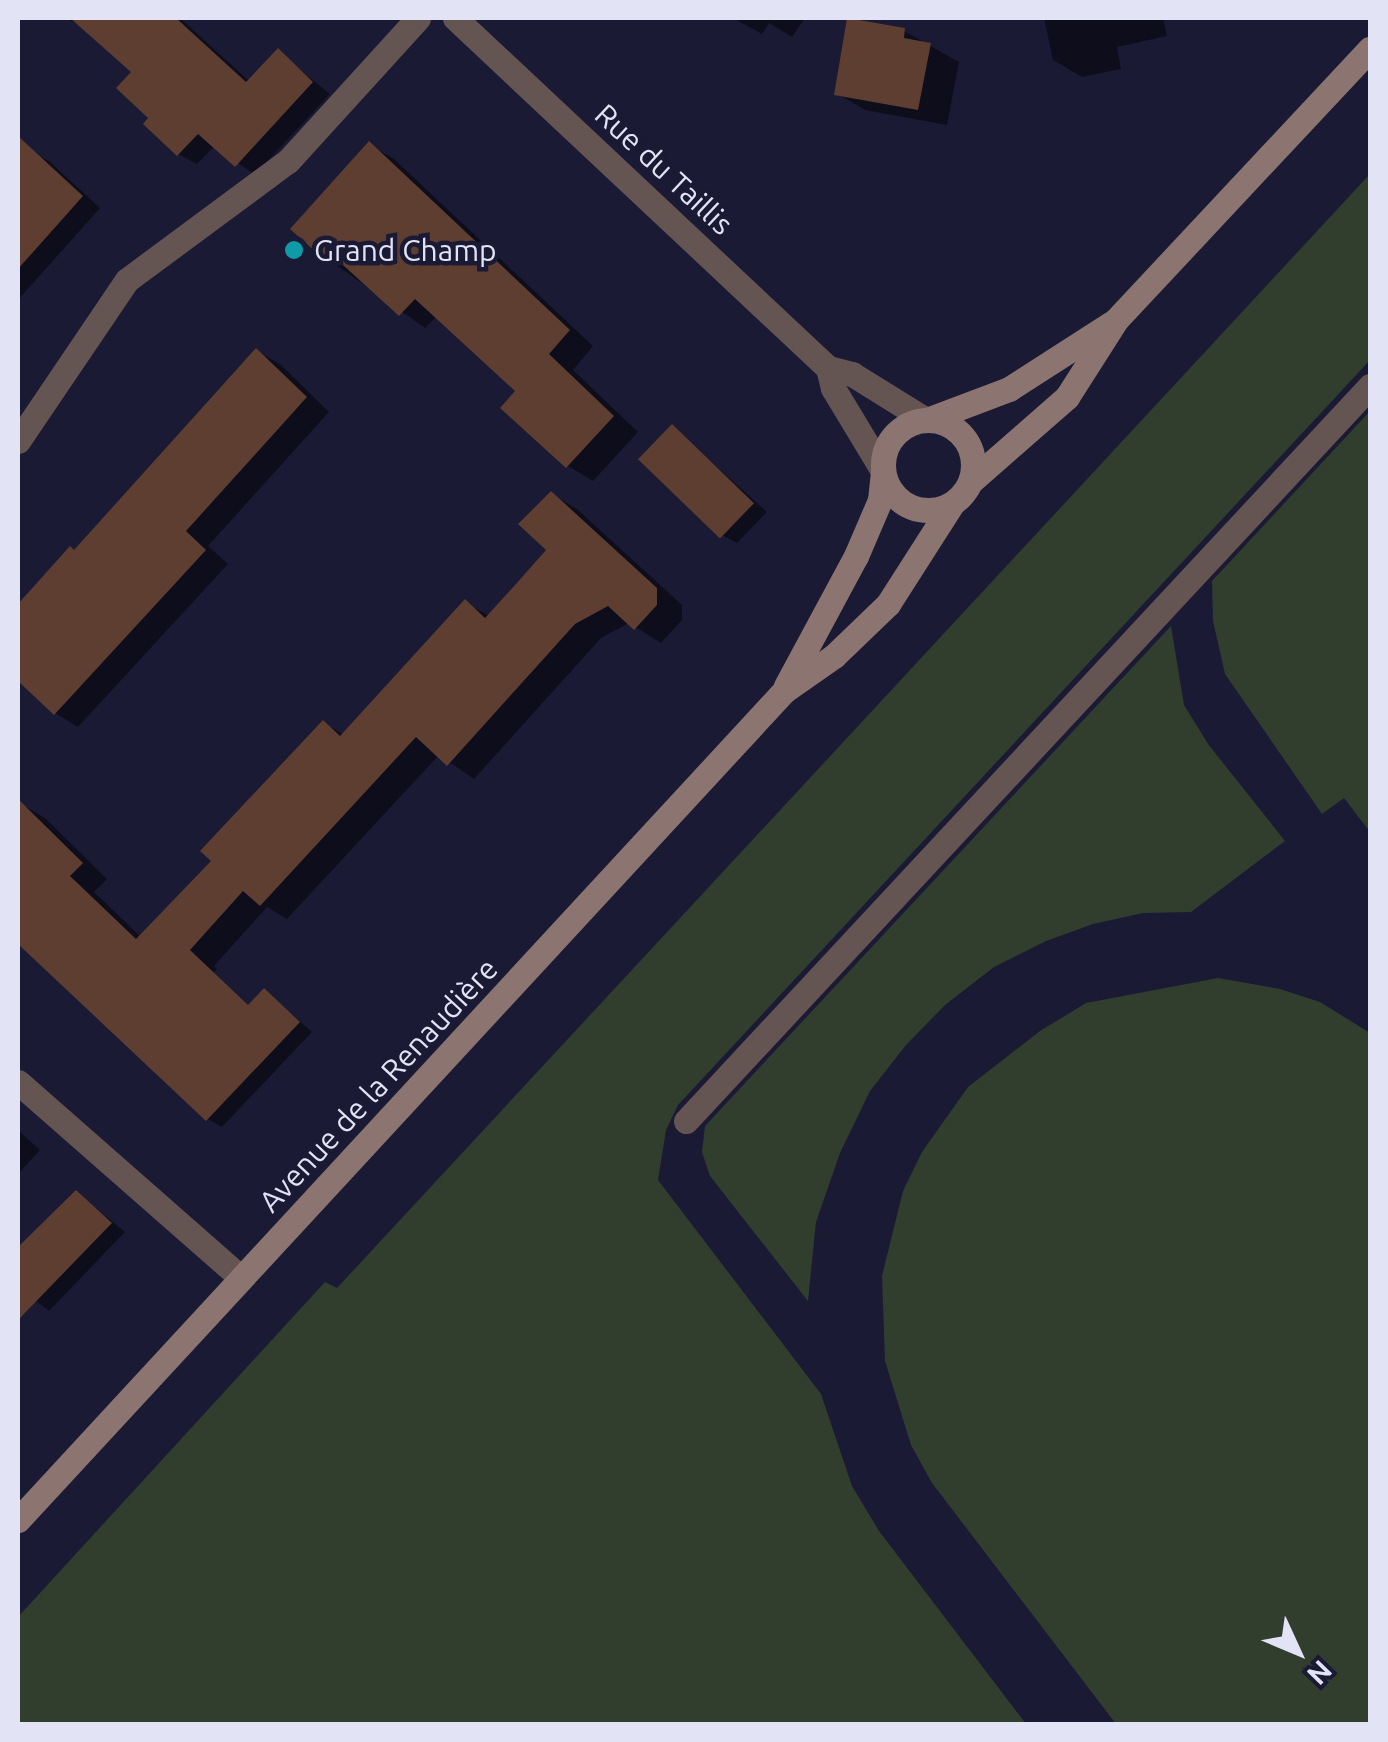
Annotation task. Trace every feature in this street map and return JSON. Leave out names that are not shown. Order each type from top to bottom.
[{"type":"street","points":[[18,441],[126,280],[288,161],[418,18]]},
{"type":"street","name":"Rue du Taillis","points":[[455,18],[828,368],[852,374],[926,420]]},
{"type":"street","name":"Avenue de la Renaudière","points":[[18,1520],[784,690],[834,656],[888,604],[970,482],[1067,397],[1116,320],[1370,49]]},
{"type":"street","name":"Avenue de la Renaudière","points":[[784,690],[856,556],[880,500],[884,456],[899,431],[1009,389],[1116,320]]},
{"type":"street","name":"Rue du Taillis","points":[[828,368],[833,388],[883,471]]},
{"type":"street","points":[[686,1121],[1370,386]]},
{"type":"street","points":[[926,420],[955,428],[965,439],[972,452],[970,482]]},
{"type":"street","points":[[883,471],[888,486],[908,506],[938,510],[952,504]]},
{"type":"street","points":[[18,1082],[240,1276]]},
{"type":"green space","points":[[1370,174],[1370,360],[678,1105],[666,1130],[658,1180],[821,1394],[852,1486],[879,1531],[1026,1724],[18,1724],[18,1617],[325,1282],[337,1288]]},
{"type":"green space","points":[[1370,411],[1370,832],[1344,798],[1322,814],[1225,674],[1213,621],[1212,581]]},
{"type":"green space","points":[[1171,626],[1184,705],[1208,744],[1285,841],[1191,912],[1143,913],[1093,924],[1046,941],[994,967],[945,1005],[906,1045],[870,1091],[840,1153],[816,1222],[808,1301],[710,1176],[702,1152],[705,1126]]},
{"type":"green space","points":[[1218,978],[1280,989],[1320,1002],[1370,1033],[1370,1724],[1116,1724],[932,1483],[911,1445],[885,1361],[882,1276],[903,1191],[922,1152],[968,1087],[1040,1031],[1086,1003]]},
{"type":"building","points":[[70,18],[176,18],[246,82],[278,48],[313,82],[235,167],[198,134],[177,156],[143,124],[148,118],[116,88],[131,72]]},
{"type":"building","points":[[847,18],[905,28],[904,38],[931,43],[918,110],[834,95]]},
{"type":"building","points":[[18,136],[83,196],[18,269]]},
{"type":"building","points":[[369,141],[570,330],[549,354],[614,416],[566,468],[500,408],[515,391],[415,299],[399,316],[332,255],[326,261],[290,229]]},
{"type":"building","points":[[256,348],[307,397],[186,531],[206,550],[54,715],[18,681],[18,604],[70,546],[74,550]]},
{"type":"building","points":[[672,424],[754,503],[720,538],[638,459]]},
{"type":"building","points":[[551,491],[657,588],[657,605],[634,630],[608,606],[575,624],[447,766],[416,737],[260,906],[243,891],[190,950],[248,1005],[264,988],[300,1022],[206,1121],[18,944],[18,799],[83,863],[70,876],[136,939],[211,861],[200,851],[323,720],[340,736],[465,599],[485,618],[546,550],[518,524]]},
{"type":"building","points":[[76,1190],[112,1223],[18,1320],[18,1247]]},
{"type":"place","name":"Grand Champ","points":[[294,250]]}]
